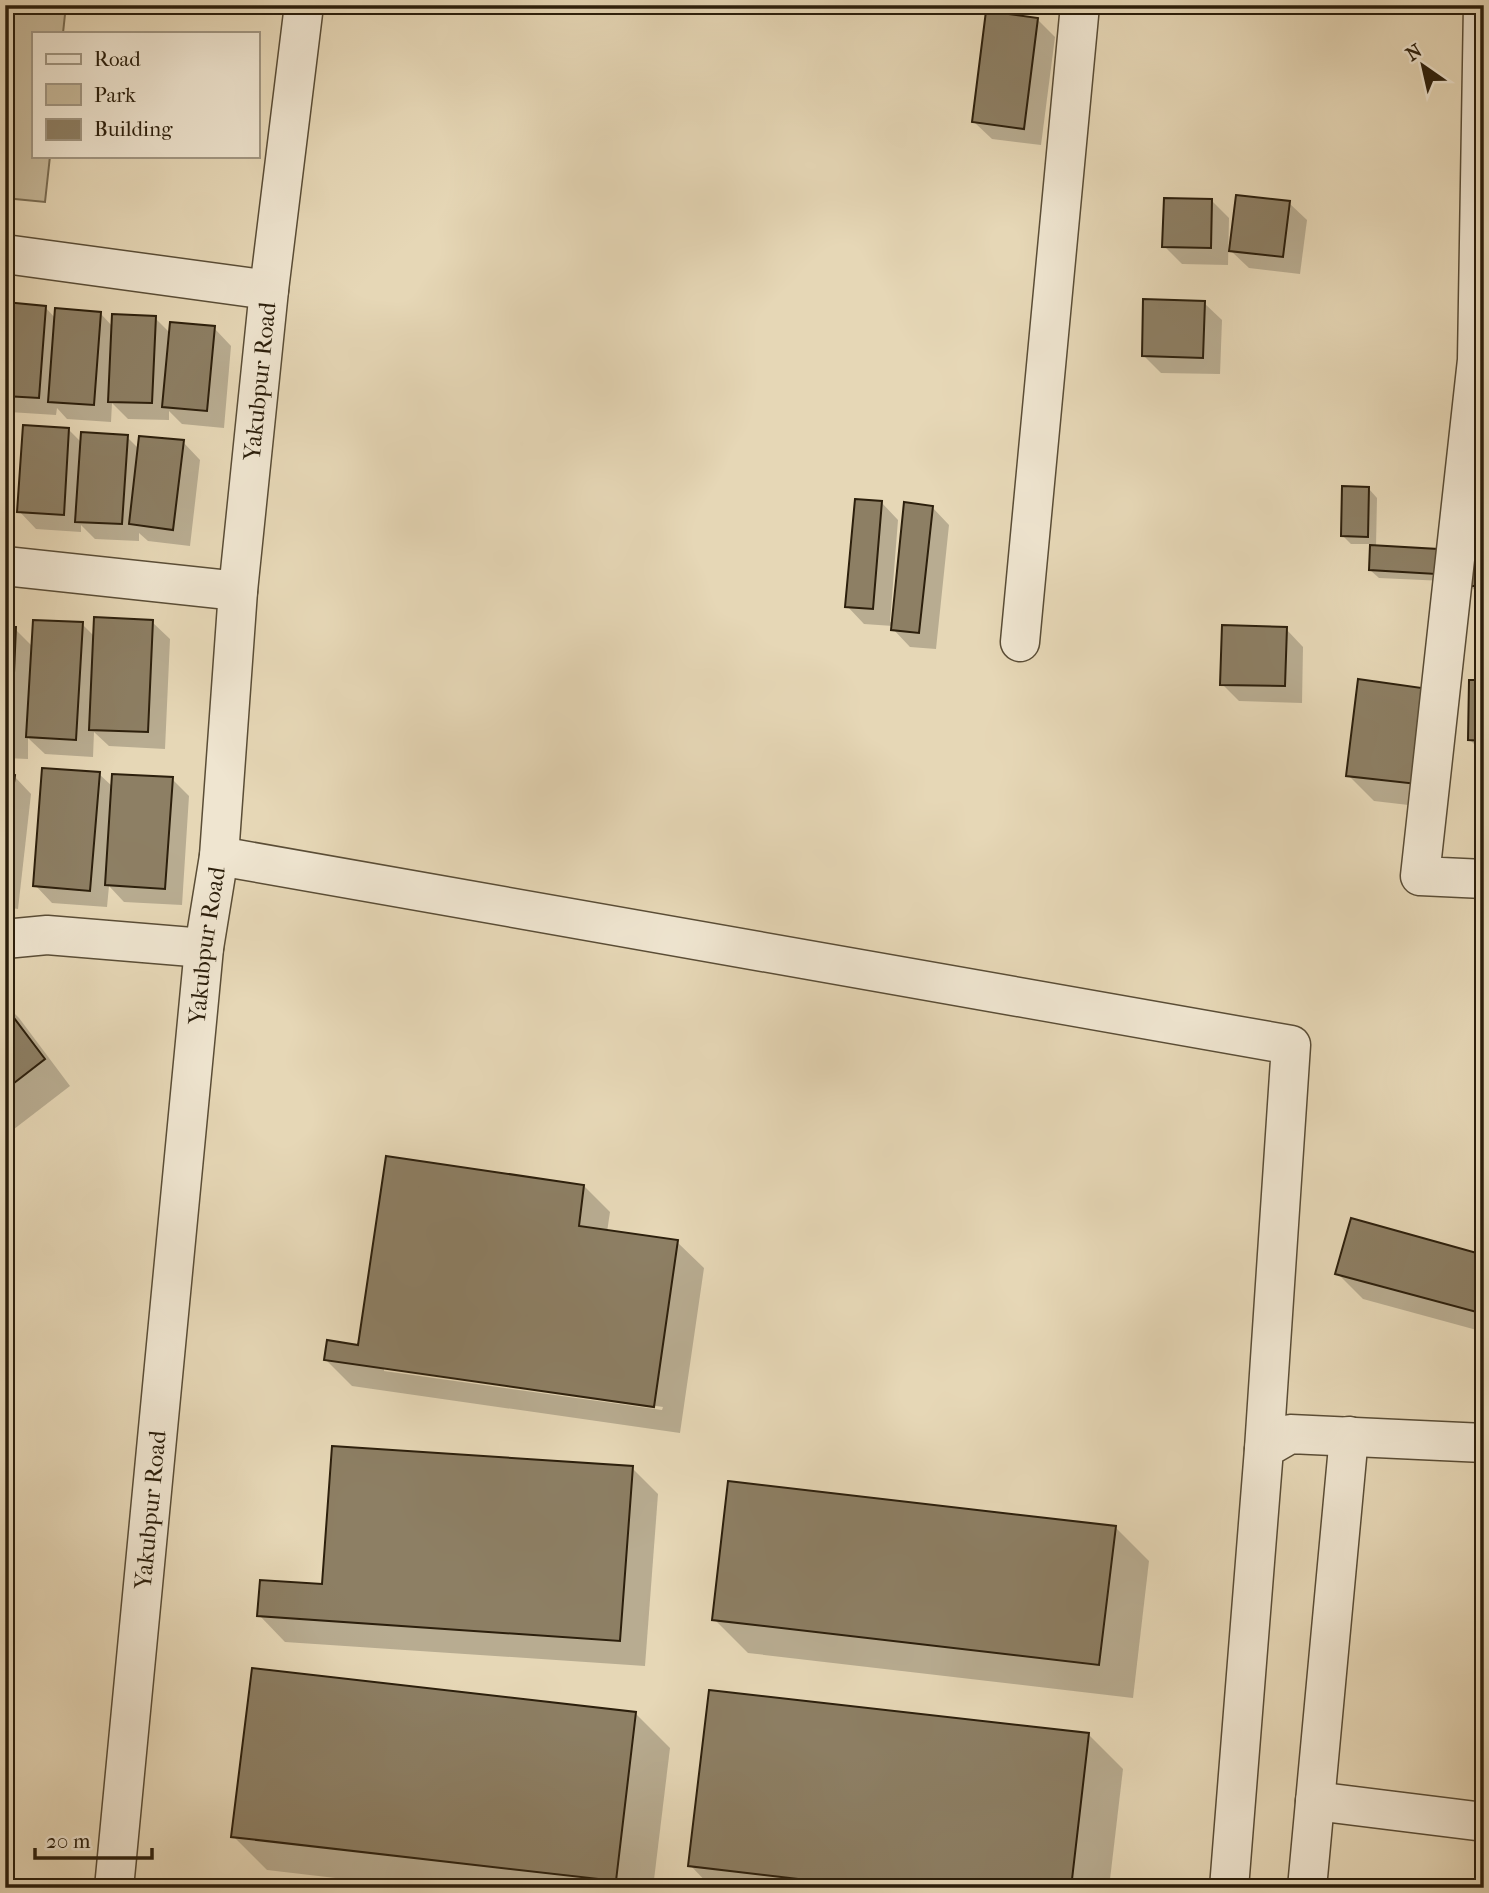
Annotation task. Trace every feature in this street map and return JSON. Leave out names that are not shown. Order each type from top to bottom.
[{"type":"street","name":"Yakubpur Road","points":[[114,1888],[204,948],[219,856],[238,591],[269,290],[304,5]]},
{"type":"street","points":[[1020,642],[1080,5]]},
{"type":"street","points":[[1483,5],[1477,360],[1420,876],[1484,879]]},
{"type":"street","points":[[5,254],[269,290]]},
{"type":"street","points":[[5,566],[238,591]]},
{"type":"street","points":[[219,856],[1291,1045],[1265,1449],[1229,1888]]},
{"type":"street","points":[[5,939],[47,935],[204,948]]},
{"type":"street","points":[[1265,1449],[1290,1434],[1484,1443]]},
{"type":"street","points":[[1307,1888],[1349,1436]]},
{"type":"street","points":[[1315,1801],[1484,1822]]},
{"type":"green space","points":[[5,5],[66,5],[63,32],[32,32],[32,158],[50,158],[45,202],[5,198]]},
{"type":"building","points":[[986,11],[1038,18],[1024,129],[972,122]]},
{"type":"building","points":[[1236,195],[1290,201],[1283,257],[1229,251]]},
{"type":"building","points":[[1164,198],[1212,199],[1211,248],[1162,247]]},
{"type":"building","points":[[1143,299],[1205,301],[1203,358],[1142,356]]},
{"type":"building","points":[[5,302],[46,306],[39,398],[5,396]]},
{"type":"building","points":[[55,308],[101,312],[94,405],[48,402]]},
{"type":"building","points":[[112,314],[156,316],[152,403],[108,402]]},
{"type":"building","points":[[170,322],[215,326],[207,411],[162,407]]},
{"type":"building","points":[[23,425],[69,428],[64,515],[17,512]]},
{"type":"building","points":[[81,432],[128,435],[122,524],[75,522]]},
{"type":"building","points":[[139,436],[184,440],[173,530],[129,524]]},
{"type":"building","points":[[1342,486],[1369,487],[1368,537],[1341,536]]},
{"type":"building","points":[[855,499],[882,501],[873,609],[845,607]]},
{"type":"building","points":[[904,502],[933,506],[919,633],[891,630]]},
{"type":"building","points":[[1467,525],[1484,525],[1484,586],[1468,586]]},
{"type":"building","points":[[1370,545],[1438,549],[1436,574],[1369,570]]},
{"type":"building","points":[[94,617],[153,620],[148,732],[89,730]]},
{"type":"building","points":[[33,620],[83,622],[76,740],[26,737]]},
{"type":"building","points":[[1222,625],[1287,627],[1285,686],[1220,685]]},
{"type":"building","points":[[5,627],[16,627],[11,742],[5,742]]},
{"type":"building","points":[[1358,679],[1429,689],[1417,784],[1346,776]]},
{"type":"building","points":[[1469,680],[1484,680],[1484,741],[1468,740]]},
{"type":"building","points":[[42,768],[100,772],[90,891],[33,886]]},
{"type":"building","points":[[5,773],[15,775],[5,853]]},
{"type":"building","points":[[112,774],[173,777],[165,889],[105,885]]},
{"type":"building","points":[[5,1006],[45,1059],[5,1090]]},
{"type":"building","points":[[386,1156],[584,1185],[579,1226],[678,1240],[654,1407],[324,1360],[327,1340],[358,1345]]},
{"type":"building","points":[[1351,1218],[1484,1255],[1484,1314],[1335,1274]]},
{"type":"building","points":[[332,1446],[633,1466],[620,1641],[257,1616],[260,1580],[322,1584]]},
{"type":"building","points":[[728,1481],[1116,1526],[1099,1665],[712,1620]]},
{"type":"building","points":[[252,1668],[636,1712],[616,1881],[231,1837]]},
{"type":"building","points":[[709,1690],[1089,1733],[1071,1888],[875,1888],[688,1866]]}]
